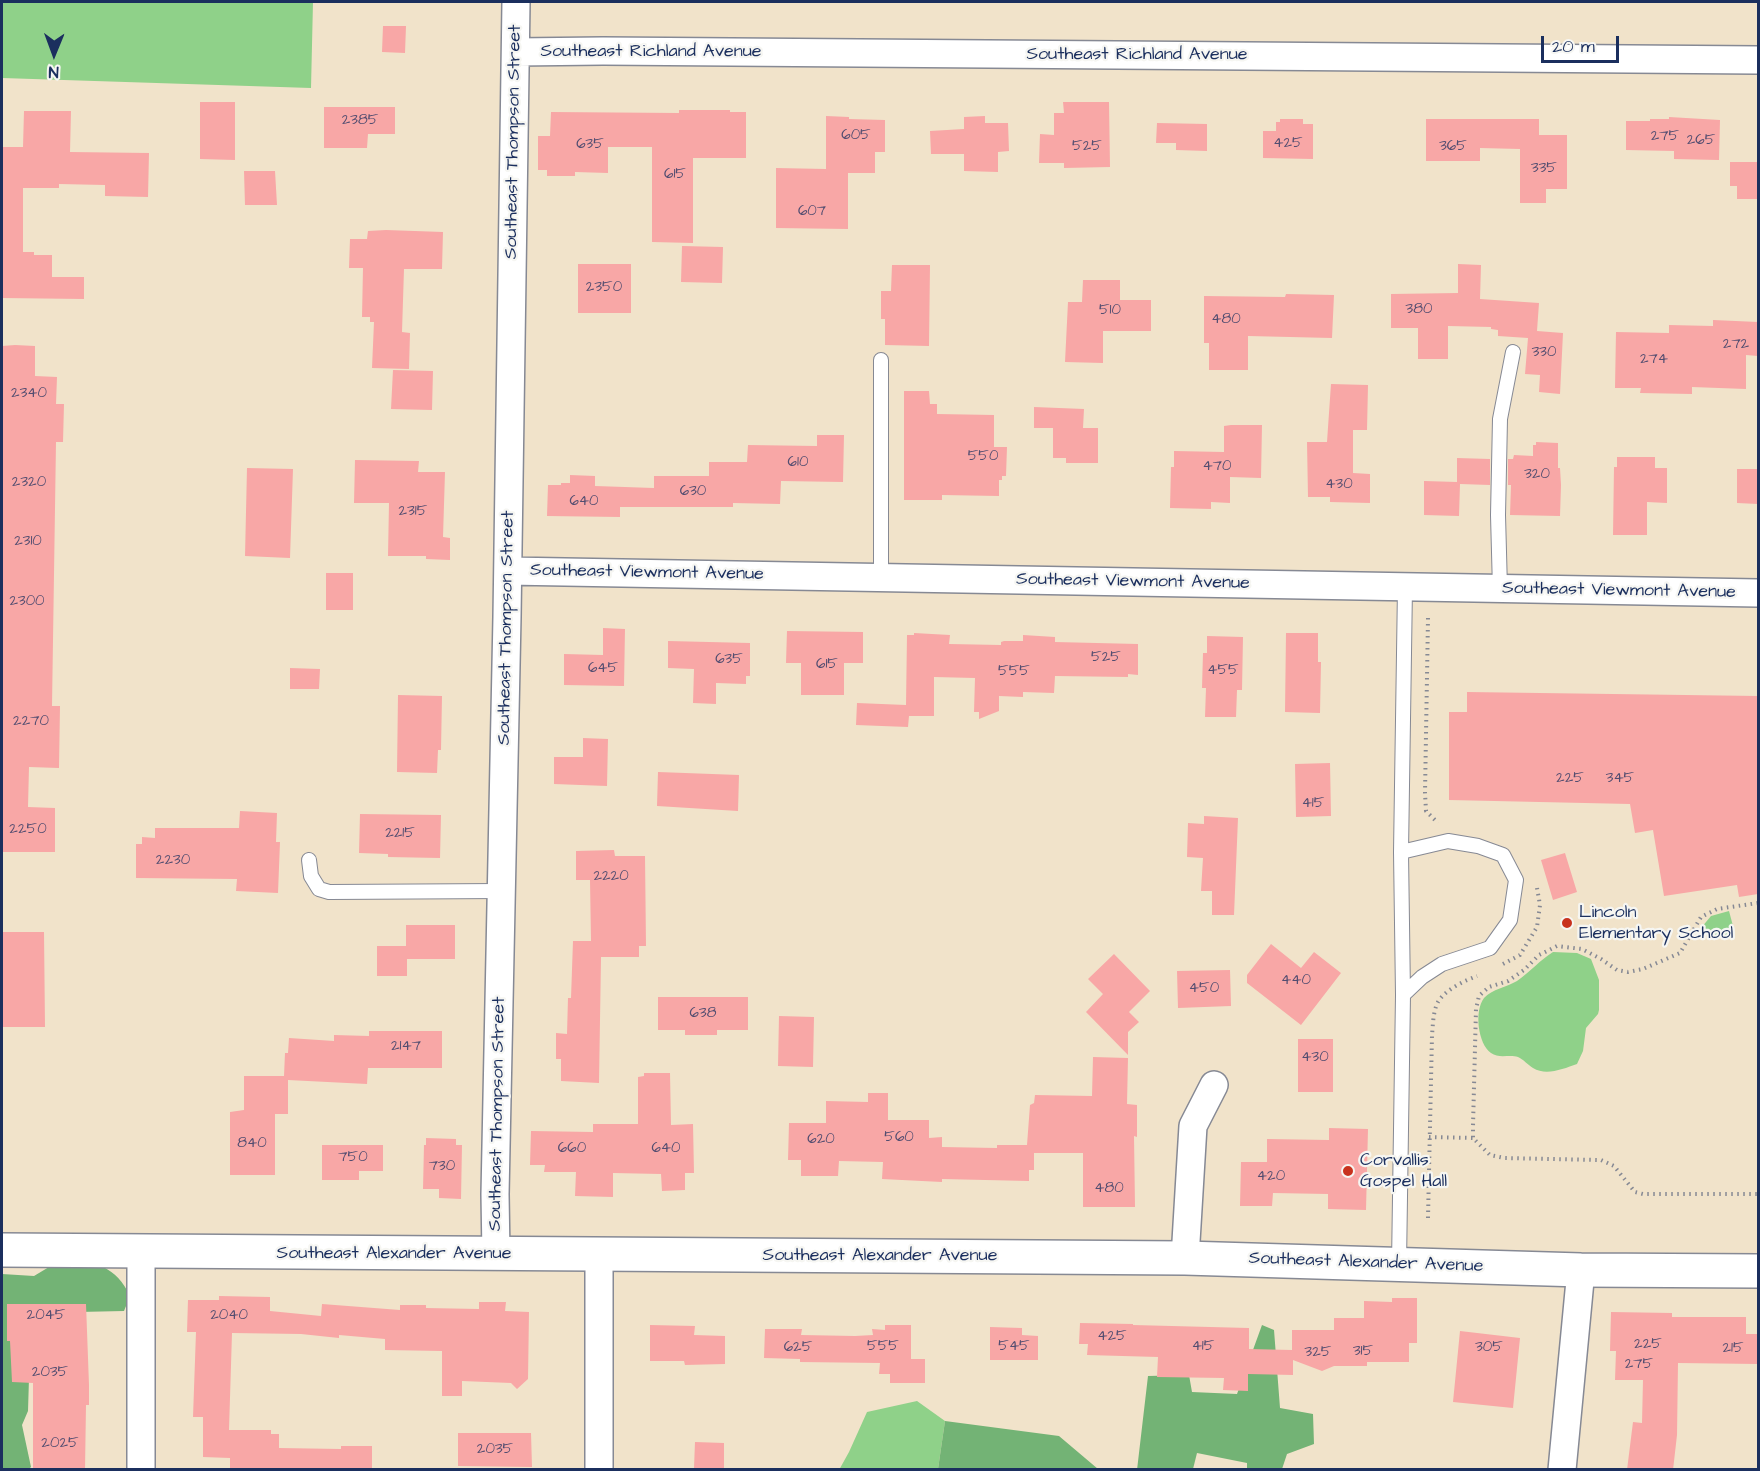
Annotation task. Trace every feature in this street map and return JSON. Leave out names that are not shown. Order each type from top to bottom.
[{"type":"street","name":"Southeast Thompson Street","points":[[496,1255],[495,1194],[508,571],[516,2]]},
{"type":"street","name":"Southeast Richland Avenue","points":[[516,52],[1758,60]]},
{"type":"street","name":"Southeast Viewmont Avenue","points":[[508,571],[1758,593]]},
{"type":"street","points":[[1185,1258],[1193,1126],[1214,1085]]},
{"type":"street","name":"Southeast Alexander Avenue","points":[[2,1250],[599,1256],[1185,1258],[1581,1270],[1758,1271]]},
{"type":"street","points":[[141,1252],[141,1470]]},
{"type":"street","points":[[599,1256],[599,1470]]},
{"type":"street","points":[[1562,1470],[1581,1270]]},
{"type":"lane","points":[[1500,589],[1498,515],[1500,419],[1513,352]]},
{"type":"lane","points":[[881,360],[882,578]]},
{"type":"lane","points":[[1399,1264],[1405,587]]},
{"type":"lane","points":[[1401,852],[1448,841],[1478,846],[1503,855],[1516,880],[1510,920],[1490,948],[1442,964],[1422,977],[1403,995]]},
{"type":"lane","points":[[309,860],[311,876],[319,890],[329,892],[502,891]]},
{"type":"path","points":[[1428,618],[1426,811],[1443,828]]},
{"type":"path","points":[[1502,965],[1520,956],[1537,927],[1540,905],[1535,879]]},
{"type":"path","points":[[1473,1138],[1476,1009],[1479,996],[1489,987],[1508,981],[1524,970],[1539,955],[1557,946],[1582,949],[1617,970],[1628,972],[1643,969],[1680,952],[1701,917],[1717,909],[1758,903]]},
{"type":"path","points":[[1428,1218],[1432,1035],[1438,1002],[1458,984],[1484,973]]},
{"type":"path","points":[[1429,1137],[1473,1138],[1490,1155],[1504,1158],[1602,1160],[1614,1166],[1635,1192],[1643,1194],[1758,1194]]},
{"type":"green space","points":[[2,2],[313,2],[311,88],[2,78]]},
{"type":"green space","points":[[1729,911],[1733,926],[1725,937],[1714,937],[1701,928],[1711,916]]},
{"type":"green space","points":[[1553,952],[1577,953],[1591,959],[1599,980],[1599,1010],[1586,1028],[1583,1051],[1577,1064],[1555,1071],[1543,1071],[1533,1068],[1518,1057],[1497,1056],[1491,1053],[1480,1035],[1478,1019],[1481,1004],[1487,995],[1517,981]]},
{"type":"green space","points":[[59,1261],[92,1263],[101,1266],[117,1277],[130,1296],[124,1311],[78,1312],[29,1378],[28,1411],[22,1425],[31,1467],[2,1470],[2,1274],[34,1276]]},
{"type":"green space","points":[[1262,1325],[1274,1330],[1280,1408],[1313,1414],[1314,1444],[1287,1454],[1282,1469],[1247,1469],[1247,1463],[1197,1453],[1193,1469],[1137,1470],[1148,1376],[1189,1375],[1192,1392],[1237,1394]]},
{"type":"green space","points":[[917,1401],[945,1421],[938,1469],[839,1470],[867,1412]]},
{"type":"green space","points":[[945,1421],[1059,1436],[1098,1469],[938,1469]]},
{"type":"building","points":[[383,26],[406,26],[405,53],[382,52]]},
{"type":"building","points":[[200,102],[235,102],[235,160],[200,159]]},
{"type":"building","points":[[1063,102],[1109,102],[1110,167],[1064,168],[1064,163],[1039,163],[1040,134],[1054,135],[1054,113],[1064,113]]},
{"type":"building","points":[[324,107],[395,107],[395,134],[368,134],[367,148],[324,148]]},
{"type":"building","points":[[679,110],[746,112],[746,158],[693,158],[693,243],[652,242],[652,147],[608,147],[608,173],[575,172],[575,176],[547,176],[547,170],[538,170],[538,136],[550,136],[551,112],[679,113]]},
{"type":"building","points":[[24,111],[71,111],[70,152],[149,153],[148,197],[105,196],[105,185],[59,184],[59,188],[23,188],[23,252],[34,252],[34,255],[52,255],[52,277],[84,277],[84,299],[2,298],[2,147],[23,147]]},
{"type":"building","points":[[826,116],[885,120],[885,152],[875,152],[875,173],[848,173],[848,229],[776,228],[776,168],[826,169]]},
{"type":"building","points":[[985,116],[985,123],[1008,123],[1009,151],[998,152],[998,172],[964,171],[964,154],[931,154],[930,131],[964,129],[964,117]]},
{"type":"building","points":[[1669,117],[1720,120],[1719,160],[1674,159],[1674,151],[1626,150],[1626,121],[1650,121],[1650,119],[1669,119]]},
{"type":"building","points":[[1280,119],[1303,119],[1303,124],[1313,124],[1313,159],[1263,158],[1263,131],[1276,131],[1276,122],[1280,122]]},
{"type":"building","points":[[1426,119],[1539,119],[1539,135],[1567,135],[1567,189],[1546,189],[1546,203],[1520,203],[1520,149],[1480,148],[1480,161],[1426,161]]},
{"type":"building","points":[[1157,123],[1207,124],[1207,151],[1176,150],[1176,143],[1156,143]]},
{"type":"building","points":[[1730,162],[1758,162],[1758,199],[1737,199],[1737,186],[1730,186]]},
{"type":"building","points":[[244,171],[275,171],[277,205],[245,205]]},
{"type":"building","points":[[368,231],[443,232],[442,269],[404,269],[402,332],[410,333],[409,369],[372,368],[374,322],[370,322],[370,317],[362,317],[363,268],[349,268],[350,239],[367,239]]},
{"type":"building","points":[[682,246],[723,247],[722,283],[681,282]]},
{"type":"building","points":[[578,264],[631,264],[631,313],[578,313]]},
{"type":"building","points":[[1458,264],[1481,265],[1480,299],[1539,303],[1537,331],[1563,333],[1560,394],[1539,392],[1540,375],[1525,374],[1528,338],[1498,336],[1498,330],[1491,329],[1491,327],[1448,326],[1448,359],[1418,359],[1418,328],[1391,328],[1391,294],[1458,293]]},
{"type":"building","points":[[892,265],[930,265],[929,346],[885,345],[885,319],[881,319],[881,291],[891,291]]},
{"type":"building","points":[[1083,280],[1120,280],[1120,300],[1151,300],[1151,331],[1103,331],[1103,363],[1065,362],[1068,302],[1082,302]]},
{"type":"building","points":[[1286,294],[1334,295],[1332,338],[1248,336],[1248,370],[1209,370],[1209,343],[1204,343],[1204,296],[1285,297]]},
{"type":"building","points":[[1713,320],[1758,322],[1758,356],[1746,355],[1746,389],[1692,387],[1692,394],[1640,393],[1641,388],[1615,388],[1616,332],[1669,333],[1669,325],[1713,326]]},
{"type":"building","points":[[2,346],[35,346],[35,376],[57,377],[56,404],[64,404],[63,442],[56,442],[52,706],[60,706],[59,768],[29,767],[28,807],[55,808],[55,852],[2,852]]},
{"type":"building","points":[[393,370],[433,371],[432,410],[391,409]]},
{"type":"building","points":[[1331,384],[1368,385],[1367,430],[1353,430],[1353,473],[1370,474],[1370,503],[1330,502],[1330,497],[1308,497],[1307,442],[1327,442]]},
{"type":"building","points":[[904,391],[929,391],[930,404],[937,404],[937,414],[994,415],[994,447],[1007,447],[1006,476],[1002,476],[1002,480],[999,480],[999,496],[942,495],[942,500],[904,500]]},
{"type":"building","points":[[1034,407],[1084,409],[1083,428],[1098,428],[1098,463],[1066,463],[1066,458],[1053,458],[1053,428],[1034,428]]},
{"type":"building","points":[[1262,425],[1261,478],[1230,477],[1230,503],[1211,502],[1211,509],[1170,508],[1171,467],[1174,467],[1174,451],[1224,452],[1224,426]]},
{"type":"building","points":[[817,435],[844,435],[843,482],[781,481],[780,504],[733,503],[733,507],[620,507],[620,517],[547,516],[548,485],[570,483],[570,475],[595,476],[595,486],[654,488],[654,476],[709,476],[709,462],[747,462],[748,445],[817,446]]},
{"type":"building","points":[[1536,442],[1558,443],[1561,485],[1560,516],[1510,515],[1511,485],[1508,485],[1508,459],[1513,459],[1514,455],[1533,456],[1533,445],[1536,445]]},
{"type":"building","points":[[1617,457],[1655,457],[1655,468],[1667,468],[1667,503],[1647,502],[1647,535],[1613,535],[1614,467],[1617,467]]},
{"type":"building","points":[[1457,458],[1490,459],[1490,485],[1460,484],[1459,516],[1424,515],[1424,481],[1457,482]]},
{"type":"building","points":[[355,460],[419,461],[418,472],[445,472],[443,537],[450,538],[450,560],[426,559],[426,556],[388,556],[389,503],[354,503]]},
{"type":"building","points":[[247,468],[293,469],[290,558],[245,556]]},
{"type":"building","points":[[1737,469],[1758,469],[1758,504],[1737,503]]},
{"type":"building","points":[[326,573],[353,573],[353,610],[326,610]]},
{"type":"building","points":[[603,628],[625,629],[624,686],[564,685],[564,654],[603,655]]},
{"type":"building","points":[[787,631],[863,632],[863,663],[844,663],[844,695],[801,695],[801,663],[786,663]]},
{"type":"building","points":[[914,633],[950,635],[949,644],[1001,645],[1004,641],[1023,641],[1023,635],[1055,637],[1055,642],[1138,644],[1138,675],[1128,674],[1128,677],[1055,676],[1054,693],[1023,692],[1023,697],[999,696],[999,711],[979,719],[979,712],[974,712],[975,678],[934,677],[934,716],[909,716],[908,727],[856,725],[857,703],[906,705],[907,635],[914,635]]},
{"type":"building","points":[[1286,633],[1318,633],[1318,662],[1321,662],[1320,713],[1285,712]]},
{"type":"building","points":[[1207,636],[1243,637],[1242,690],[1237,690],[1236,717],[1205,717],[1206,688],[1202,688],[1203,653],[1207,653]]},
{"type":"building","points":[[668,641],[750,643],[750,676],[746,676],[746,684],[716,683],[716,704],[693,703],[694,669],[668,668]]},
{"type":"building","points":[[290,668],[320,669],[319,689],[290,689]]},
{"type":"building","points":[[1467,692],[1758,696],[1758,894],[1739,897],[1737,885],[1664,896],[1653,830],[1635,833],[1630,804],[1449,800],[1449,712],[1467,712]]},
{"type":"building","points":[[398,695],[442,696],[441,750],[438,750],[437,773],[397,772]]},
{"type":"building","points":[[583,738],[608,739],[607,786],[554,784],[554,757],[583,757]]},
{"type":"building","points":[[1330,763],[1331,816],[1296,817],[1295,764]]},
{"type":"building","points":[[658,772],[739,775],[738,811],[657,806]]},
{"type":"building","points":[[240,811],[277,813],[276,842],[280,842],[278,893],[236,891],[237,879],[136,878],[136,844],[142,844],[142,837],[155,838],[155,828],[239,828]]},
{"type":"building","points":[[360,814],[441,815],[440,858],[388,857],[388,854],[359,853]]},
{"type":"building","points":[[1204,816],[1238,818],[1234,915],[1212,915],[1212,891],[1201,891],[1203,858],[1187,857],[1188,823],[1204,824]]},
{"type":"building","points":[[614,850],[615,856],[645,856],[646,946],[639,946],[639,957],[601,957],[599,1083],[561,1081],[561,1059],[556,1059],[556,1033],[567,1034],[573,941],[591,941],[590,880],[576,880],[576,851]]},
{"type":"building","points":[[1565,853],[1577,892],[1553,900],[1541,860]]},
{"type":"building","points":[[406,925],[455,925],[455,959],[407,959],[407,976],[377,976],[377,946],[406,946]]},
{"type":"building","points":[[2,932],[44,932],[45,1027],[2,1027]]},
{"type":"building","points":[[1271,944],[1301,968],[1314,952],[1341,973],[1301,1025],[1247,983],[1247,975]]},
{"type":"building","points":[[1114,954],[1150,991],[1129,1012],[1139,1022],[1128,1032],[1128,1055],[1086,1012],[1103,994],[1088,979]]},
{"type":"building","points":[[1230,970],[1231,1006],[1178,1008],[1177,971]]},
{"type":"building","points":[[658,997],[748,997],[748,1030],[717,1030],[717,1035],[685,1035],[685,1030],[658,1030]]},
{"type":"building","points":[[779,1016],[814,1017],[813,1067],[778,1066]]},
{"type":"building","points":[[369,1031],[442,1031],[442,1068],[368,1068],[367,1084],[288,1080],[288,1114],[275,1114],[275,1175],[230,1175],[230,1112],[244,1110],[244,1076],[284,1076],[285,1053],[288,1053],[289,1038],[334,1041],[334,1035],[369,1036]]},
{"type":"building","points":[[1298,1039],[1333,1039],[1333,1092],[1298,1092]]},
{"type":"building","points":[[1093,1057],[1128,1058],[1127,1104],[1137,1105],[1137,1137],[1134,1136],[1135,1207],[1083,1207],[1083,1153],[1034,1153],[1034,1170],[1029,1170],[1029,1181],[942,1179],[942,1182],[882,1179],[883,1162],[839,1161],[838,1176],[801,1176],[801,1160],[788,1160],[789,1123],[826,1123],[826,1101],[868,1102],[868,1093],[888,1093],[888,1120],[929,1120],[929,1138],[942,1137],[942,1147],[997,1148],[997,1145],[1027,1145],[1030,1105],[1034,1103],[1035,1095],[1092,1096]]},
{"type":"building","points":[[644,1073],[670,1073],[671,1125],[693,1124],[694,1173],[685,1173],[685,1190],[662,1191],[661,1174],[613,1173],[613,1197],[575,1196],[576,1172],[544,1172],[545,1165],[530,1165],[531,1131],[593,1132],[593,1124],[638,1124],[638,1077],[644,1076]]},
{"type":"building","points":[[1329,1128],[1368,1129],[1366,1210],[1328,1209],[1328,1194],[1273,1193],[1272,1206],[1240,1206],[1241,1162],[1267,1162],[1267,1139],[1329,1140]]},
{"type":"building","points":[[426,1138],[456,1139],[456,1145],[462,1145],[461,1199],[439,1198],[439,1189],[423,1189]]},
{"type":"building","points":[[322,1145],[383,1145],[383,1171],[359,1171],[359,1180],[322,1180]]},
{"type":"building","points":[[219,1296],[270,1297],[270,1311],[321,1316],[322,1304],[400,1310],[400,1305],[479,1309],[479,1302],[506,1302],[505,1311],[529,1312],[528,1379],[517,1389],[511,1383],[462,1381],[462,1396],[442,1396],[442,1351],[385,1350],[385,1339],[339,1335],[339,1338],[301,1334],[232,1333],[229,1430],[271,1430],[271,1434],[279,1434],[279,1448],[341,1449],[341,1446],[372,1446],[372,1470],[230,1470],[230,1458],[203,1457],[203,1417],[193,1417],[196,1332],[187,1332],[188,1300],[219,1300]]},
{"type":"building","points":[[1392,1298],[1417,1298],[1417,1343],[1409,1343],[1409,1362],[1367,1362],[1367,1366],[1334,1366],[1322,1371],[1293,1360],[1293,1375],[1248,1374],[1248,1391],[1223,1390],[1224,1378],[1157,1377],[1158,1357],[1087,1355],[1088,1344],[1079,1344],[1080,1323],[1133,1324],[1249,1328],[1249,1349],[1292,1350],[1292,1330],[1334,1330],[1334,1318],[1364,1318],[1364,1301],[1392,1302]]},
{"type":"building","points":[[7,1304],[86,1304],[89,1405],[86,1405],[85,1470],[33,1470],[33,1383],[12,1382],[10,1341],[7,1341]]},
{"type":"building","points":[[1611,1312],[1672,1313],[1672,1317],[1746,1317],[1746,1334],[1758,1334],[1758,1364],[1678,1363],[1677,1435],[1673,1470],[1627,1470],[1633,1422],[1642,1423],[1643,1380],[1615,1380],[1616,1351],[1610,1351]]},
{"type":"building","points":[[650,1325],[695,1326],[694,1335],[725,1336],[725,1364],[685,1365],[684,1361],[650,1361]]},
{"type":"building","points":[[885,1325],[911,1325],[911,1359],[925,1359],[925,1383],[890,1383],[890,1374],[879,1374],[880,1363],[800,1362],[800,1359],[764,1358],[765,1329],[802,1329],[801,1335],[855,1336],[873,1335],[872,1329],[885,1330]]},
{"type":"building","points":[[990,1327],[1022,1328],[1022,1335],[1038,1336],[1038,1360],[990,1360]]},
{"type":"building","points":[[1460,1331],[1520,1338],[1513,1408],[1453,1402]]},
{"type":"building","points":[[458,1433],[531,1433],[532,1467],[458,1466]]},
{"type":"building","points":[[695,1442],[724,1443],[724,1468],[694,1468]]},
{"type":"place","name":"Lincoln Elementary School","points":[[1567,923]]},
{"type":"place","name":"Corvallis Gospel Hall","points":[[1348,1171]]}]
